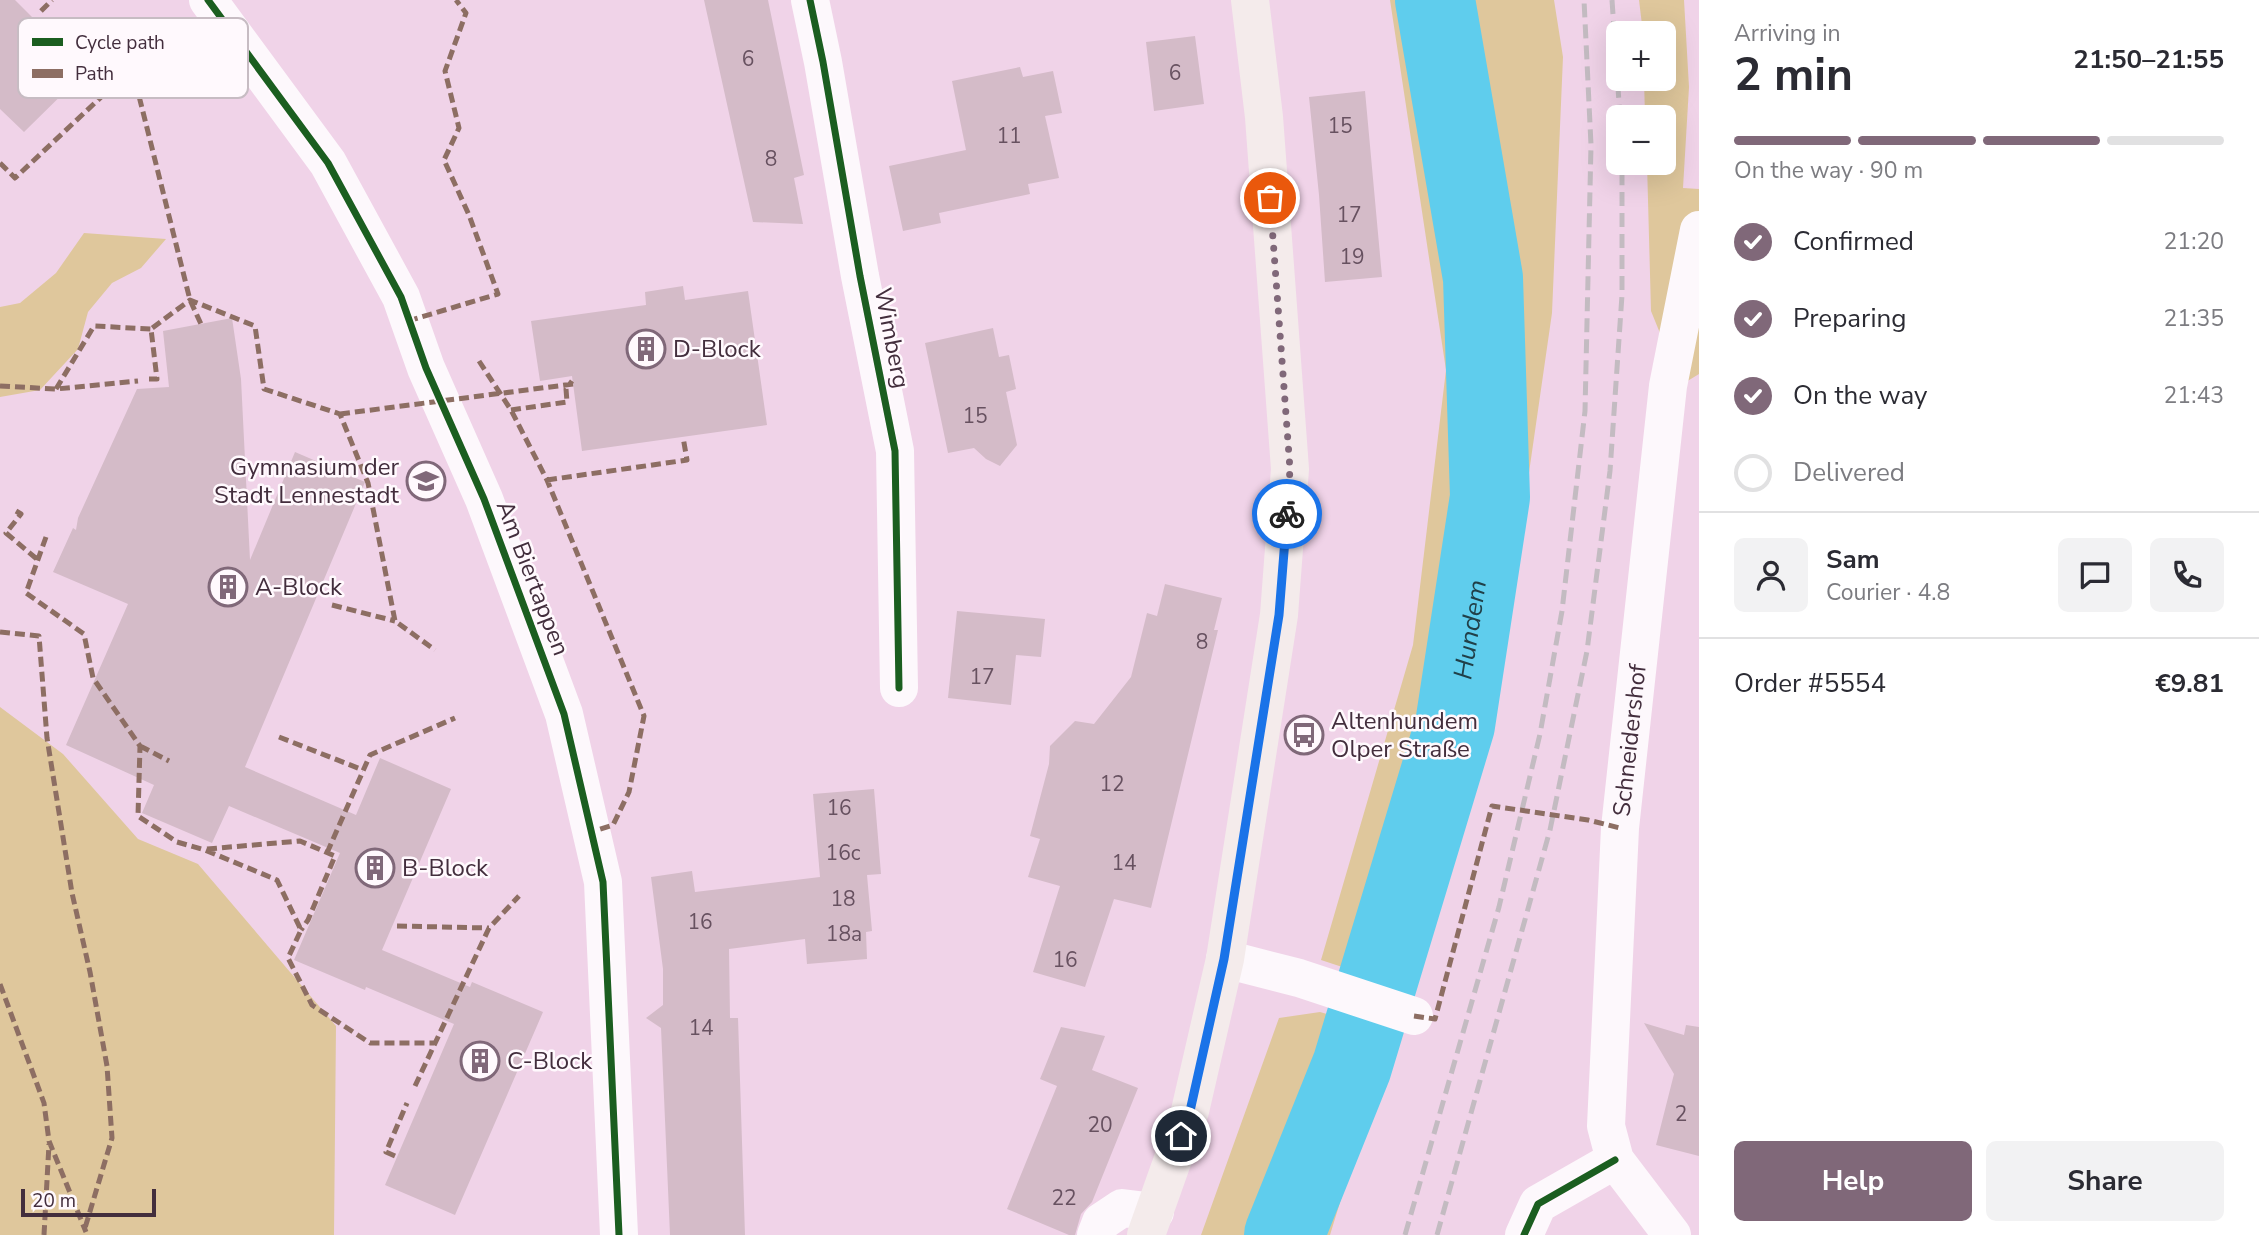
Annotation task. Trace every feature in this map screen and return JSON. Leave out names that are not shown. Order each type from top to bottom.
[{"type":"main road","points":[[1151,1223],[1190,1111],[1224,959],[1279,615],[1290,469],[1264,117],[1250,0]]},
{"type":"street","name":"Am Biertappen","points":[[208,0],[221,18]]},
{"type":"street","name":"Wimberg","points":[[810,0],[895,451],[899,688]]},
{"type":"street","name":"Am Biertappen","points":[[248,54],[328,163],[401,297],[426,368],[484,499],[564,714],[603,882],[619,1235]]},
{"type":"street","name":"Schneidershof","points":[[1672,1235],[1615,1160],[1606,1126],[1620,828],[1668,386],[1699,230]]},
{"type":"street","points":[[1224,959],[1300,978],[1414,1016]]},
{"type":"street","points":[[1524,1235],[1538,1204],[1615,1160]]},
{"type":"street","points":[[1096,1235],[1101,1222],[1122,1208],[1151,1223]]},
{"type":"shaded area","points":[[1390,0],[1554,0],[1563,57],[1552,313],[1502,660],[1412,990],[1321,960],[1413,645],[1446,370]]},
{"type":"shaded area","points":[[1639,0],[1684,0],[1689,87],[1683,188],[1699,189],[1699,374],[1681,385],[1651,311],[1647,175],[1676,175],[1676,105],[1645,105],[1644,91],[1676,91],[1676,21],[1642,21]]},
{"type":"shaded area","points":[[84,233],[166,239],[141,268],[112,283],[88,312],[78,349],[40,390],[0,397],[0,307],[20,303],[56,273]]},
{"type":"shaded area","points":[[0,707],[63,754],[138,839],[198,864],[336,1026],[334,1235],[0,1235]]},
{"type":"shaded area","points":[[1320,1012],[1392,1033],[1330,1235],[1201,1235],[1279,1018]]},
{"type":"building","points":[[0,0],[15,0],[33,18],[18,18],[18,98],[59,98],[24,132],[0,109]]},
{"type":"building","points":[[704,0],[768,0],[804,175],[794,178],[803,224],[753,222]]},
{"type":"building","points":[[1195,36],[1204,104],[1154,111],[1146,42]]},
{"type":"building","points":[[1020,67],[1023,77],[1053,71],[1062,113],[1045,116],[1059,178],[1028,184],[1030,194],[939,213],[941,223],[903,231],[889,166],[966,150],[952,81]]},
{"type":"building","points":[[1365,91],[1382,277],[1325,282],[1309,97]]},
{"type":"building","name":"D-Block","points":[[683,286],[685,300],[748,291],[767,425],[582,451],[572,376],[540,381],[531,321],[646,305],[645,292]]},
{"type":"building","name":"A-Block","points":[[232,318],[241,379],[250,560],[295,452],[365,482],[245,767],[356,815],[380,758],[451,789],[382,950],[470,987],[472,982],[543,1012],[455,1215],[385,1185],[454,1024],[294,960],[340,853],[229,806],[212,843],[142,813],[154,785],[66,745],[128,604],[53,572],[73,528],[76,530],[78,518],[137,389],[169,387],[163,331]]},
{"type":"building","points":[[993,328],[999,357],[1009,355],[1016,389],[1006,392],[1017,445],[1000,466],[986,459],[974,448],[948,453],[925,343]]},
{"type":"building","points":[[1165,584],[1222,598],[1214,630],[1218,630],[1151,908],[1114,899],[1085,987],[1033,972],[1060,886],[1028,877],[1040,839],[1030,836],[1049,764],[1050,746],[1075,721],[1094,724],[1131,677],[1147,613],[1157,616]]},
{"type":"building","points":[[957,611],[1045,619],[1041,657],[1016,655],[1011,705],[948,698]]},
{"type":"building","points":[[874,789],[881,874],[867,875],[872,931],[866,932],[867,959],[807,964],[805,939],[729,949],[730,1018],[738,1018],[745,1235],[670,1235],[661,1028],[646,1018],[663,1005],[663,969],[651,877],[692,871],[695,892],[820,877],[813,794]]},
{"type":"building","points":[[1644,1023],[1684,1035],[1686,1025],[1699,1027],[1699,1156],[1656,1145],[1674,1074]]},
{"type":"building","points":[[1061,1027],[1105,1036],[1092,1070],[1138,1088],[1092,1202],[1081,1214],[1075,1235],[1069,1235],[1007,1209],[1057,1086],[1040,1079]]},
{"type":"waterway","name":"Hundem","points":[[1284,1235],[1352,1066],[1455,725],[1490,497],[1483,278],[1435,0]]},
{"type":"railway","points":[[1405,1235],[1499,907],[1540,734],[1562,611],[1585,411],[1591,145],[1584,0]]},
{"type":"railway","points":[[1612,0],[1619,105]]},
{"type":"railway","points":[[1437,1235],[1550,830],[1587,651],[1610,471],[1622,295],[1622,175]]},
{"type":"marked path","points":[[41,11],[52,0]]},
{"type":"marked path","points":[[408,321],[498,294],[469,215],[444,160],[459,128],[445,71],[466,13],[456,0]]},
{"type":"marked path","points":[[0,163],[15,178],[100,98]]},
{"type":"marked path","points":[[140,98],[190,300],[201,324]]},
{"type":"marked path","points":[[149,379],[157,379],[151,329],[190,300],[255,326],[264,389],[340,414],[368,483],[395,621],[435,650]]},
{"type":"marked path","points":[[56,389],[94,326],[151,329]]},
{"type":"marked path","points":[[479,361],[511,410],[547,480],[644,716],[629,792],[613,825],[591,832]]},
{"type":"marked path","points":[[0,386],[56,389],[138,381]]},
{"type":"marked path","points":[[511,410],[567,402],[566,389],[572,381]]},
{"type":"marked path","points":[[340,414],[573,384]]},
{"type":"marked path","points":[[547,480],[687,460],[683,437]]},
{"type":"marked path","points":[[16,511],[21,514],[6,533],[38,560]]},
{"type":"marked path","points":[[46,537],[26,593],[84,634],[93,678],[140,746],[138,816],[177,842],[205,850],[277,880],[301,930],[288,958],[312,1005],[370,1043],[434,1043]]},
{"type":"marked path","points":[[332,605],[395,621]]},
{"type":"marked path","points":[[0,632],[39,636],[47,738],[72,893],[107,1066],[112,1138],[85,1228]]},
{"type":"marked path","points":[[327,853],[370,755],[455,718]]},
{"type":"marked path","points":[[279,737],[363,770]]},
{"type":"marked path","points":[[140,746],[169,761]]},
{"type":"marked path","points":[[1414,1016],[1435,1019],[1492,806],[1588,820],[1620,828]]},
{"type":"marked path","points":[[207,849],[300,841],[335,856],[308,920],[301,930]]},
{"type":"marked path","points":[[415,1086],[489,928],[519,896]]},
{"type":"marked path","points":[[397,926],[489,928]]},
{"type":"marked path","points":[[0,984],[44,1103],[49,1141],[86,1232]]},
{"type":"marked path","points":[[395,1156],[386,1152],[407,1103]]},
{"type":"marked path","points":[[44,1235],[49,1144]]},
{"type":"cycle path","points":[[208,0],[221,18]]},
{"type":"cycle path","points":[[810,0],[895,451],[899,688]]},
{"type":"cycle path","points":[[248,54],[328,163],[401,297],[426,368],[484,499],[564,714],[603,882],[619,1235]]},
{"type":"cycle path","points":[[1524,1235],[1538,1204],[1615,1160]]},
{"type":"way so far","points":[[1270,198],[1290,469],[1287,514]]},
{"type":"place","name":"D-Block","points":[[646,349]]},
{"type":"place","name":"Gymnasium der Stadt Lennestadt","points":[[426,481]]},
{"type":"place","name":"A-Block","points":[[228,587]]},
{"type":"place","name":"Altenhundem Olper Straße","points":[[1304,735]]},
{"type":"place","name":"B-Block","points":[[375,868]]},
{"type":"place","name":"C-Block","points":[[480,1061]]},
{"type":"route","points":[[1181,1136],[1190,1111],[1224,959],[1279,615],[1287,514]]}]
